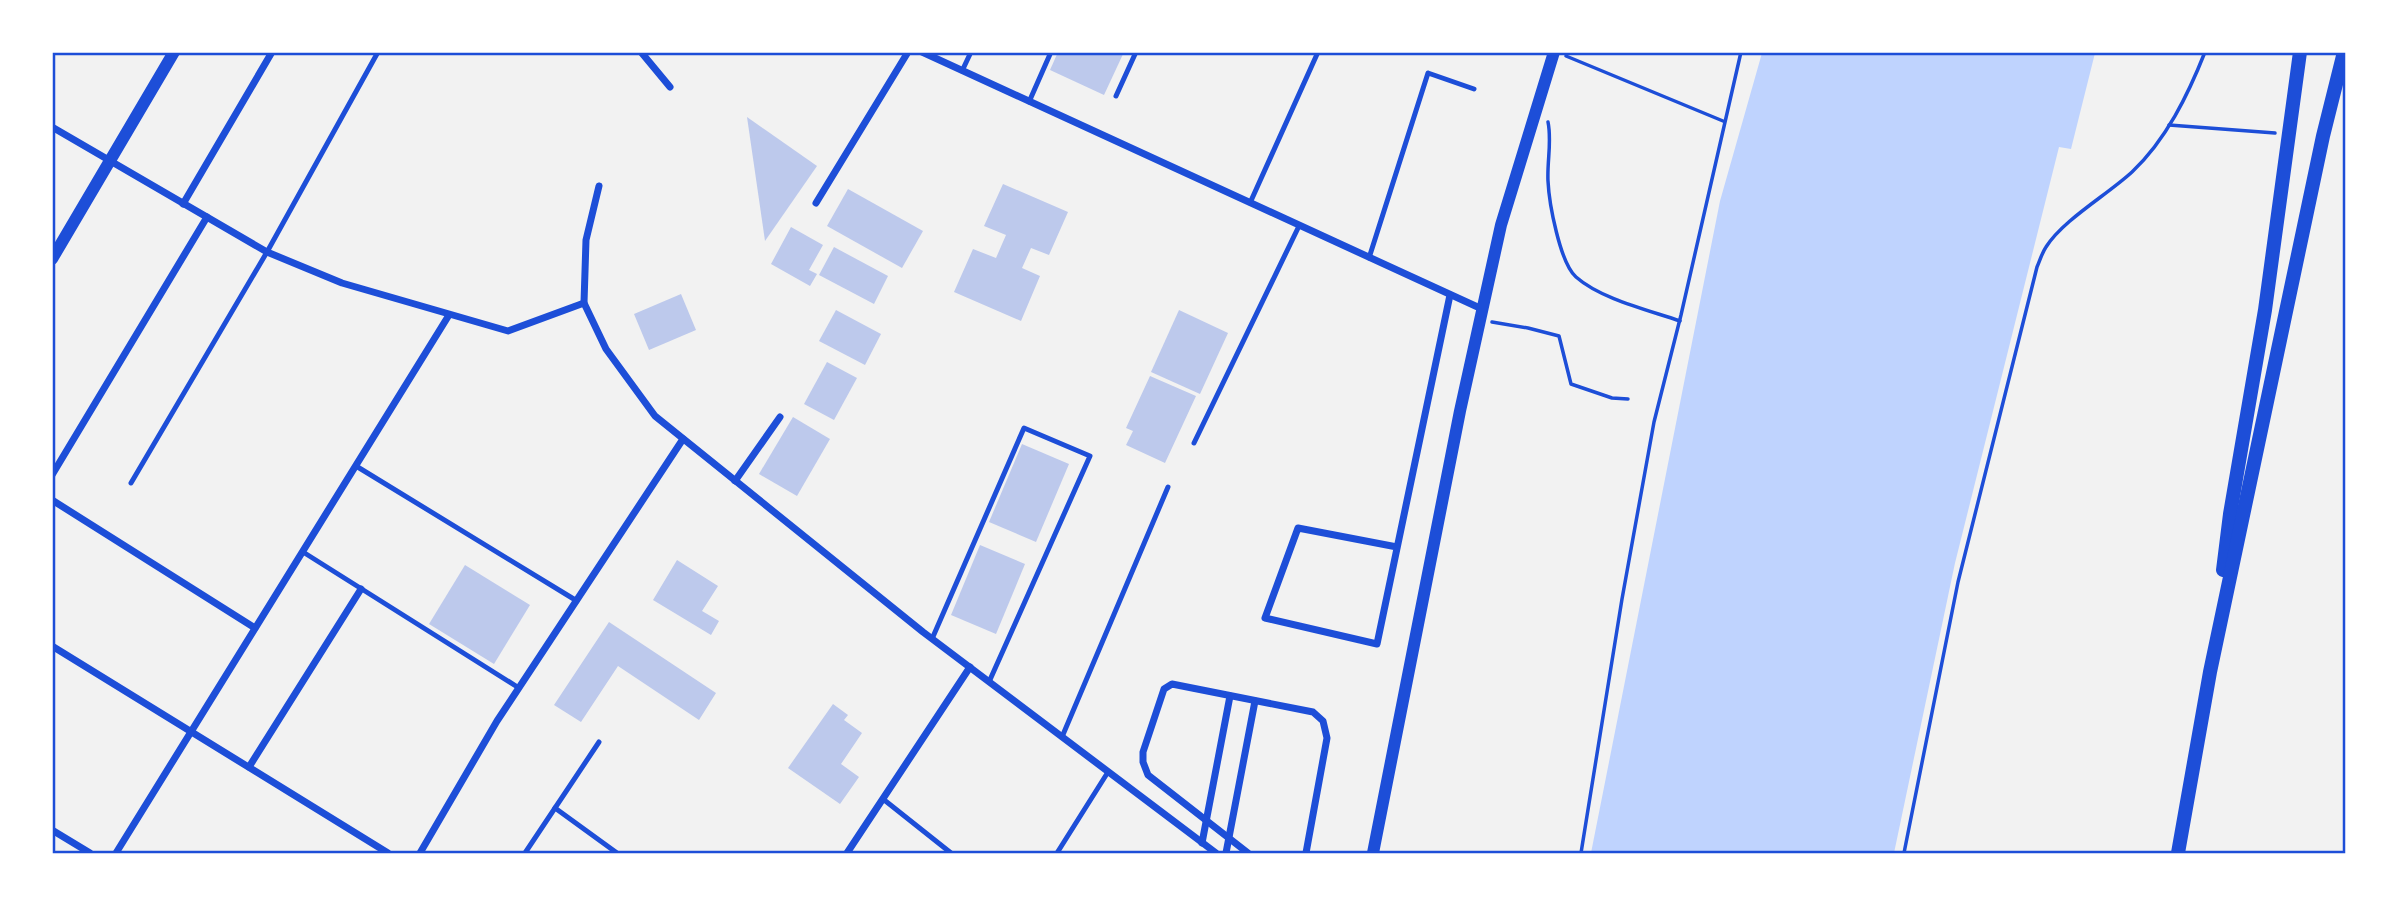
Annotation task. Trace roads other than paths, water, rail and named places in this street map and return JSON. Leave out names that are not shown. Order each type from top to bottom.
[{"type":"main road","points":[[2210,672],[2230,514],[2265,310],[2300,52]]},
{"type":"main road","points":[[2178,853],[2210,672],[2323,136],[2344,52]]},
{"type":"street","points":[[52,259],[174,52]]},
{"type":"street","points":[[183,204],[272,52]]},
{"type":"street","points":[[641,52],[670,87]]},
{"type":"street","points":[[816,204],[908,52]]},
{"type":"street","points":[[922,52],[1450,295],[1481,315]]},
{"type":"street","points":[[1373,853],[1500,225],[1556,52]]},
{"type":"street","points":[[52,127],[267,251],[342,283],[508,331],[584,303]]},
{"type":"street","points":[[599,186],[586,240],[584,303],[606,349],[655,416],[932,639],[1216,853]]},
{"type":"street","points":[[52,475],[208,218]]},
{"type":"street","points":[[1397,547],[1297,528],[1265,618],[1377,644],[1450,295]]},
{"type":"street","points":[[116,853],[449,315]]},
{"type":"street","points":[[735,481],[780,417]]},
{"type":"street","points":[[420,853],[519,688],[683,439]]},
{"type":"street","points":[[52,500],[256,628]]},
{"type":"street","points":[[249,768],[361,589]]},
{"type":"street","points":[[52,646],[388,853]]},
{"type":"street","points":[[847,853],[970,667]]},
{"type":"street","points":[[1248,853],[1148,775],[1143,762],[1143,752],[1164,689],[1172,684],[1313,712],[1323,721],[1327,738],[1306,853]]},
{"type":"street","points":[[1202,843],[1230,696]]},
{"type":"street","points":[[1226,853],[1255,701]]},
{"type":"street","points":[[52,830],[90,853]]},
{"type":"lane","points":[[131,483],[267,251],[378,52]]},
{"type":"lane","points":[[962,71],[971,52]]},
{"type":"lane","points":[[1029,102],[1051,52]]},
{"type":"lane","points":[[1116,96],[1136,52]]},
{"type":"lane","points":[[1250,203],[1318,52]]},
{"type":"lane","points":[[1369,258],[1428,74],[1475,89]]},
{"type":"lane","points":[[1194,443],[1299,226]]},
{"type":"lane","points":[[932,639],[1024,428],[1090,456],[989,682]]},
{"type":"lane","points":[[356,466],[576,601]]},
{"type":"lane","points":[[1062,737],[1168,487]]},
{"type":"lane","points":[[303,552],[519,688]]},
{"type":"lane","points":[[526,853],[599,742]]},
{"type":"lane","points":[[1057,853],[1108,772]]},
{"type":"lane","points":[[883,799],[951,853]]},
{"type":"lane","points":[[555,808],[617,853]]},
{"type":"water","points":[[1762,53],[2095,53],[2071,149],[2059,147],[1955,563],[1894,853],[1591,853],[1720,201]]}]
